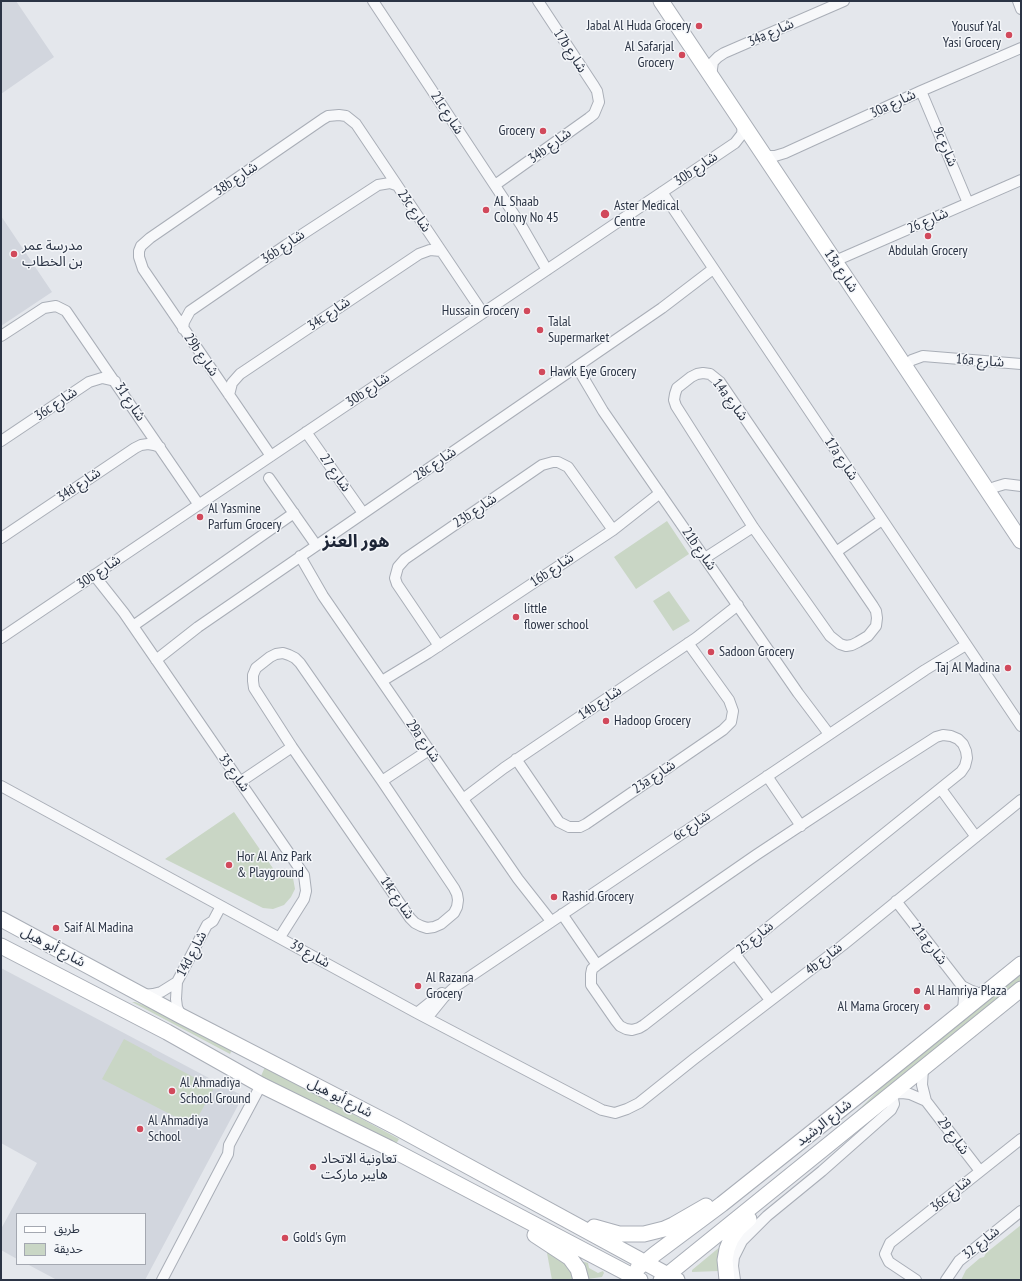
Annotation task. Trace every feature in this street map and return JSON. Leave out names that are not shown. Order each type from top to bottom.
[{"type":"main road","name":"13a شارع","points":[[661,1],[1021,541]]},
{"type":"main road","name":"شارع أبو هيل","points":[[1,919],[181,1016],[396,1127],[546,1208],[649,1275]]},
{"type":"main road","name":"شارع أبو هيل","points":[[1,946],[167,1032],[264,1086],[485,1198],[649,1275]]},
{"type":"main road","name":"شارع الرشيد","points":[[722,1204],[1021,964]]},
{"type":"main road","name":"شارع الرشيد","points":[[649,1275],[764,1197],[1021,989]]},
{"type":"main road","points":[[428,1168],[459,1176],[649,1275],[674,1252],[716,1220],[720,1213],[722,1204],[703,1207],[664,1230],[631,1235],[606,1232],[558,1209],[546,1208]]},
{"type":"main road","points":[[727,1280],[725,1260],[729,1244],[738,1229],[760,1208],[764,1197]]},
{"type":"main road","points":[[485,1198],[498,1213],[566,1254],[574,1263],[581,1280]]},
{"type":"street","name":"21c شارع","points":[[373,1],[550,268]]},
{"type":"street","name":"17b شارع","points":[[538,1],[594,86],[597,91],[599,102]]},
{"type":"street","name":"34a شارع","points":[[711,76],[713,62],[724,53],[844,1]]},
{"type":"street","points":[[1018,1],[1021,9]]},
{"type":"street","name":"30a شارع","points":[[765,156],[775,156],[785,153],[921,91],[1021,48]]},
{"type":"street","name":"9c شارع","points":[[921,91],[968,203]]},
{"type":"street","name":"34b شارع","points":[[495,185],[589,118],[594,114],[599,102]]},
{"type":"street","name":"23c شارع","points":[[340,115],[346,116],[356,124],[483,313]]},
{"type":"street","name":"38b شارع","points":[[139,251],[141,246],[150,238],[323,119],[328,116],[340,115]]},
{"type":"street","points":[[735,143],[742,134],[743,124]]},
{"type":"street","name":"30b شارع","points":[[1,638],[735,143],[745,140],[755,141]]},
{"type":"street","name":"شارع 26","points":[[835,261],[1021,180]]},
{"type":"street","name":"36b شارع","points":[[183,329],[186,316],[190,311],[286,246],[378,185],[390,183],[396,185]]},
{"type":"street","name":"17a شارع","points":[[662,192],[1021,726]]},
{"type":"street","name":"34c شارع","points":[[229,395],[232,383],[240,374],[419,254],[430,250],[441,251]]},
{"type":"street","name":"29b شارع","points":[[139,251],[139,257],[143,269],[271,456]]},
{"type":"street","name":"28c شارع","points":[[154,657],[715,272]]},
{"type":"street","name":"شارع 31","points":[[1,336],[44,308],[56,306],[66,310],[199,505]]},
{"type":"street","name":"16a شارع","points":[[905,368],[917,357],[928,356],[1021,364]]},
{"type":"street","name":"21b شارع","points":[[574,369],[740,608],[826,736]]},
{"type":"street","name":"14a شارع","points":[[697,374],[710,374],[720,382],[836,552],[876,611],[876,626],[872,631],[863,639],[852,645],[846,646],[840,644],[830,636],[753,527],[676,406],[674,400],[677,388],[686,380],[697,374]]},
{"type":"street","name":"36c شارع","points":[[1,441],[89,382],[102,378],[115,380]]},
{"type":"street","name":"شارع 27","points":[[306,432],[363,513]]},
{"type":"street","name":"34d شارع","points":[[1,538],[135,448],[148,444],[154,444],[160,447]]},
{"type":"street","name":"23b شارع","points":[[438,646],[399,589],[395,578],[398,567],[405,559],[542,465],[558,462],[568,467],[615,528]]},
{"type":"street","points":[[269,478],[316,545]]},
{"type":"street","points":[[989,494],[1000,485],[1005,484],[1020,486]]},
{"type":"street","name":"16b شارع","points":[[384,684],[438,646],[662,496]]},
{"type":"street","points":[[133,626],[294,512]]},
{"type":"street","points":[[836,552],[882,520]]},
{"type":"street","points":[[705,558],[753,527]]},
{"type":"street","name":"29a شارع","points":[[297,558],[549,923]]},
{"type":"street","name":"شارع 35","points":[[97,574],[304,875],[306,883],[304,900],[280,937]]},
{"type":"street","name":"14b شارع","points":[[461,796],[740,608]]},
{"type":"street","name":"23a شارع","points":[[516,759],[559,822],[569,827],[580,827],[586,824],[723,730],[731,722],[733,711],[729,700],[692,640]]},
{"type":"street","name":"6c شارع","points":[[422,1015],[456,986],[964,643]]},
{"type":"street","name":"14c شارع","points":[[283,653],[295,658],[300,663],[382,781],[457,894],[457,907],[454,913],[445,921],[434,927],[428,928],[415,923],[410,918],[292,747],[254,688],[253,682],[253,675],[256,668],[261,663],[276,654],[283,653]]},
{"type":"street","name":"شارع 25","points":[[943,735],[951,736],[958,739],[963,744],[967,758],[965,766],[961,772],[941,789],[735,954],[644,1024],[632,1030],[620,1026],[591,985],[590,974],[592,969],[655,924],[801,826],[936,737],[943,735]]},
{"type":"street","points":[[240,782],[292,747]]},
{"type":"street","points":[[382,781],[429,750]]},
{"type":"street","points":[[767,776],[801,826]]},
{"type":"street","name":"شارع 39","points":[[1,786],[422,1015],[602,1110],[615,1112],[622,1111]]},
{"type":"street","points":[[941,789],[976,837]]},
{"type":"street","name":"4b شارع","points":[[622,1111],[639,1103],[770,1000],[843,945],[1021,800]]},
{"type":"street","name":"21a شارع","points":[[896,901],[962,986],[972,992],[983,995]]},
{"type":"street","name":"14d شارع","points":[[181,1016],[177,1007],[176,999],[177,982],[207,925],[213,921],[218,904]]},
{"type":"street","points":[[562,914],[597,965]]},
{"type":"street","points":[[735,954],[770,1000]]},
{"type":"street","name":"14d شارع","points":[[143,995],[162,992],[177,982]]},
{"type":"street","points":[[962,986],[964,998],[963,1010]]},
{"type":"street","name":"شارع 29","points":[[923,1068],[922,1085],[926,1101],[980,1172]]},
{"type":"street","points":[[162,1280],[228,1154],[229,1145],[264,1086]]},
{"type":"street","points":[[735,1280],[733,1266],[734,1257],[742,1241],[767,1216],[822,1171],[891,1110],[894,1104],[892,1094],[910,1094],[926,1101]]},
{"type":"street","name":"36c شارع","points":[[916,1280],[888,1262],[885,1254],[890,1243],[1021,1139]]},
{"type":"street","name":"شارع 32","points":[[946,1280],[959,1261],[1021,1211]]},
{"type":"shaded area","points":[[1,1],[16,1],[54,57],[1,94]]},
{"type":"shaded area","name":"مدرسة عمر بن الخطاب","points":[[1,216],[52,292],[1,326]]},
{"type":"shaded area","name":"Al Ahmadiya School","points":[[1,968],[243,1096],[145,1280],[57,1280],[29,1265],[146,1265],[146,1213],[16,1213],[16,1258],[1,1250],[1,1229],[37,1163],[1,1143]]},
{"type":"green space","points":[[667,521],[689,554],[636,589],[614,557]]},
{"type":"green space","points":[[669,591],[690,621],[673,631],[653,601]]},
{"type":"green space","points":[[234,812],[279,877],[293,878],[295,889],[291,897],[284,905],[273,909],[263,908],[165,859]]},
{"type":"green space","points":[[1019,974],[1021,977],[1021,982],[848,1120],[886,1083]]},
{"type":"green space","points":[[132,1002],[161,1012],[232,1050],[230,1054]]},
{"type":"green space","name":"Al Ahmadiya School Ground","points":[[124,1039],[214,1088],[193,1126],[102,1079]]},
{"type":"green space","points":[[265,1067],[399,1139],[396,1144],[360,1129],[261,1076]]},
{"type":"green space","points":[[1021,1225],[1021,1280],[961,1280],[966,1270],[980,1258],[984,1257],[986,1253]]},
{"type":"green space","points":[[721,1246],[720,1271],[692,1272],[692,1270]]},
{"type":"green space","points":[[549,1250],[565,1261],[575,1280],[552,1280],[547,1253]]},
{"type":"green space","points":[[581,1261],[588,1263],[589,1268],[598,1273],[603,1271],[604,1273],[602,1277],[587,1279]]},
{"type":"place","name":"Jabal Al Huda Grocery","points":[[699,26]]},
{"type":"place","name":"Yousuf Yal Yasi Grocery","points":[[1009,35]]},
{"type":"place","name":"Al Safarjal Grocery","points":[[682,55]]},
{"type":"place","name":"Grocery","points":[[543,131]]},
{"type":"place","name":"AL Shaab Colony No 45","points":[[486,210]]},
{"type":"place","name":"Aster Medical Centre","points":[[605,214]]},
{"type":"place","name":"Abdulah Grocery","points":[[928,236]]},
{"type":"place","name":"مدرسة عمر بن الخطاب","points":[[14,254]]},
{"type":"place","name":"Hussain Grocery","points":[[527,311]]},
{"type":"place","name":"Talal Supermarket","points":[[540,330]]},
{"type":"place","name":"Hawk Eye Grocery","points":[[542,372]]},
{"type":"place","name":"Al Yasmine Parfum Grocery","points":[[200,517]]},
{"type":"place","name":"little flower school","points":[[516,617]]},
{"type":"place","name":"Sadoon Grocery","points":[[711,652]]},
{"type":"place","name":"Taj Al Madina","points":[[1008,668]]},
{"type":"place","name":"Hadoop Grocery","points":[[606,721]]},
{"type":"place","name":"Hor Al Anz Park & Playground","points":[[229,865]]},
{"type":"place","name":"Rashid Grocery","points":[[554,897]]},
{"type":"place","name":"Saif Al Madina","points":[[56,928]]},
{"type":"place","name":"Al Razana Grocery","points":[[418,986]]},
{"type":"place","name":"Al Hamriya Plaza","points":[[917,991]]},
{"type":"place","name":"Al Mama Grocery","points":[[927,1007]]},
{"type":"place","name":"Al Ahmadiya School Ground","points":[[172,1091]]},
{"type":"place","name":"Al Ahmadiya School","points":[[140,1129]]},
{"type":"place","name":"تعاونية الاتحاد هايبر ماركت","points":[[313,1167]]},
{"type":"place","name":"Gold's Gym","points":[[285,1238]]},
{"type":"district","name":"هور العنز","points":[[356,542]]}]
